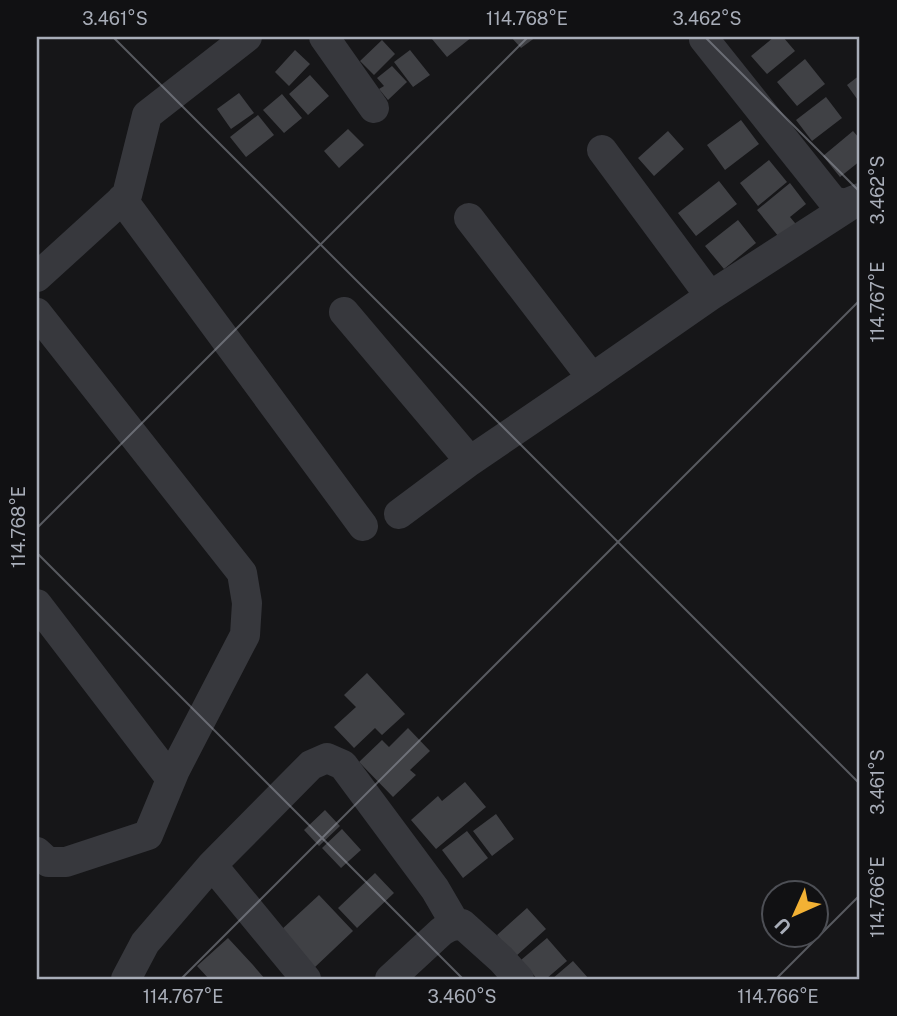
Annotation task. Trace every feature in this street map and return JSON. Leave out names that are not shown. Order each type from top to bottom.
[{"type":"street","points":[[37,276],[127,195],[147,115],[247,37]]},
{"type":"street","points":[[324,37],[374,108]]},
{"type":"street","points":[[704,39],[833,201],[845,204],[858,199]]},
{"type":"street","points":[[602,150],[710,296]]},
{"type":"street","points":[[122,199],[363,526]]},
{"type":"street","points":[[399,514],[470,461],[710,296],[858,199]]},
{"type":"street","points":[[469,218],[592,378]]},
{"type":"street","points":[[344,312],[470,461]]},
{"type":"street","points":[[37,313],[242,573],[247,603],[245,635],[171,779],[148,835],[66,862],[48,862],[37,852]]},
{"type":"street","points":[[37,604],[171,779]]},
{"type":"street","points":[[126,979],[145,943],[212,865],[311,765],[321,760],[331,759],[342,765],[435,889],[456,925]]},
{"type":"street","points":[[212,865],[306,979]]},
{"type":"street","points":[[390,979],[442,931],[456,925],[468,927],[519,979]]},
{"type":"building","points":[[472,37],[447,57],[432,39]]},
{"type":"building","points":[[511,37],[536,37],[521,48]]},
{"type":"building","points":[[774,37],[783,37],[795,51],[767,74],[751,56]]},
{"type":"building","points":[[382,40],[395,54],[374,75],[360,61]]},
{"type":"building","points":[[295,50],[310,64],[289,86],[275,72]]},
{"type":"building","points":[[410,50],[430,75],[413,87],[394,62]]},
{"type":"building","points":[[805,59],[825,84],[797,106],[777,82]]},
{"type":"building","points":[[392,66],[407,82],[388,100],[379,89],[384,86],[377,78]]},
{"type":"building","points":[[310,75],[329,96],[308,115],[289,94]]},
{"type":"building","points":[[860,75],[860,103],[847,85]]},
{"type":"building","points":[[239,93],[254,113],[231,129],[217,109]]},
{"type":"building","points":[[282,94],[302,118],[284,133],[263,110]]},
{"type":"building","points":[[826,97],[842,118],[812,141],[796,120]]},
{"type":"building","points":[[258,115],[274,135],[246,157],[230,137]]},
{"type":"building","points":[[741,120],[759,144],[725,170],[707,145]]},
{"type":"building","points":[[348,129],[364,145],[339,168],[324,151]]},
{"type":"building","points":[[668,131],[684,149],[654,176],[638,158]]},
{"type":"building","points":[[853,131],[860,139],[860,161],[840,177],[823,156]]},
{"type":"building","points":[[769,160],[787,182],[758,206],[740,183]]},
{"type":"building","points":[[719,181],[737,204],[696,236],[678,213]]},
{"type":"building","points":[[790,183],[806,204],[790,217],[800,229],[783,242],[757,210]]},
{"type":"building","points":[[738,220],[756,243],[724,269],[705,246]]},
{"type":"building","points":[[367,673],[405,714],[382,735],[375,728],[354,748],[334,727],[356,707],[344,695]]},
{"type":"building","points":[[408,728],[430,751],[410,770],[416,775],[393,797],[359,762],[382,740],[389,747]]},
{"type":"building","points":[[465,782],[486,807],[436,849],[411,820],[438,796],[442,801]]},
{"type":"building","points":[[325,810],[340,826],[319,846],[304,830]]},
{"type":"building","points":[[496,814],[514,839],[492,856],[473,831]]},
{"type":"building","points":[[342,829],[361,850],[341,868],[322,848]]},
{"type":"building","points":[[467,831],[488,858],[463,878],[442,850]]},
{"type":"building","points":[[375,873],[394,893],[357,928],[338,908]]},
{"type":"building","points":[[319,895],[353,931],[314,968],[280,931]]},
{"type":"building","points":[[527,908],[546,929],[515,957],[497,935]]},
{"type":"building","points":[[228,938],[265,979],[209,979],[197,966]]},
{"type":"building","points":[[547,938],[567,961],[546,979],[537,979],[521,960]]},
{"type":"building","points":[[573,961],[589,979],[552,979]]}]
